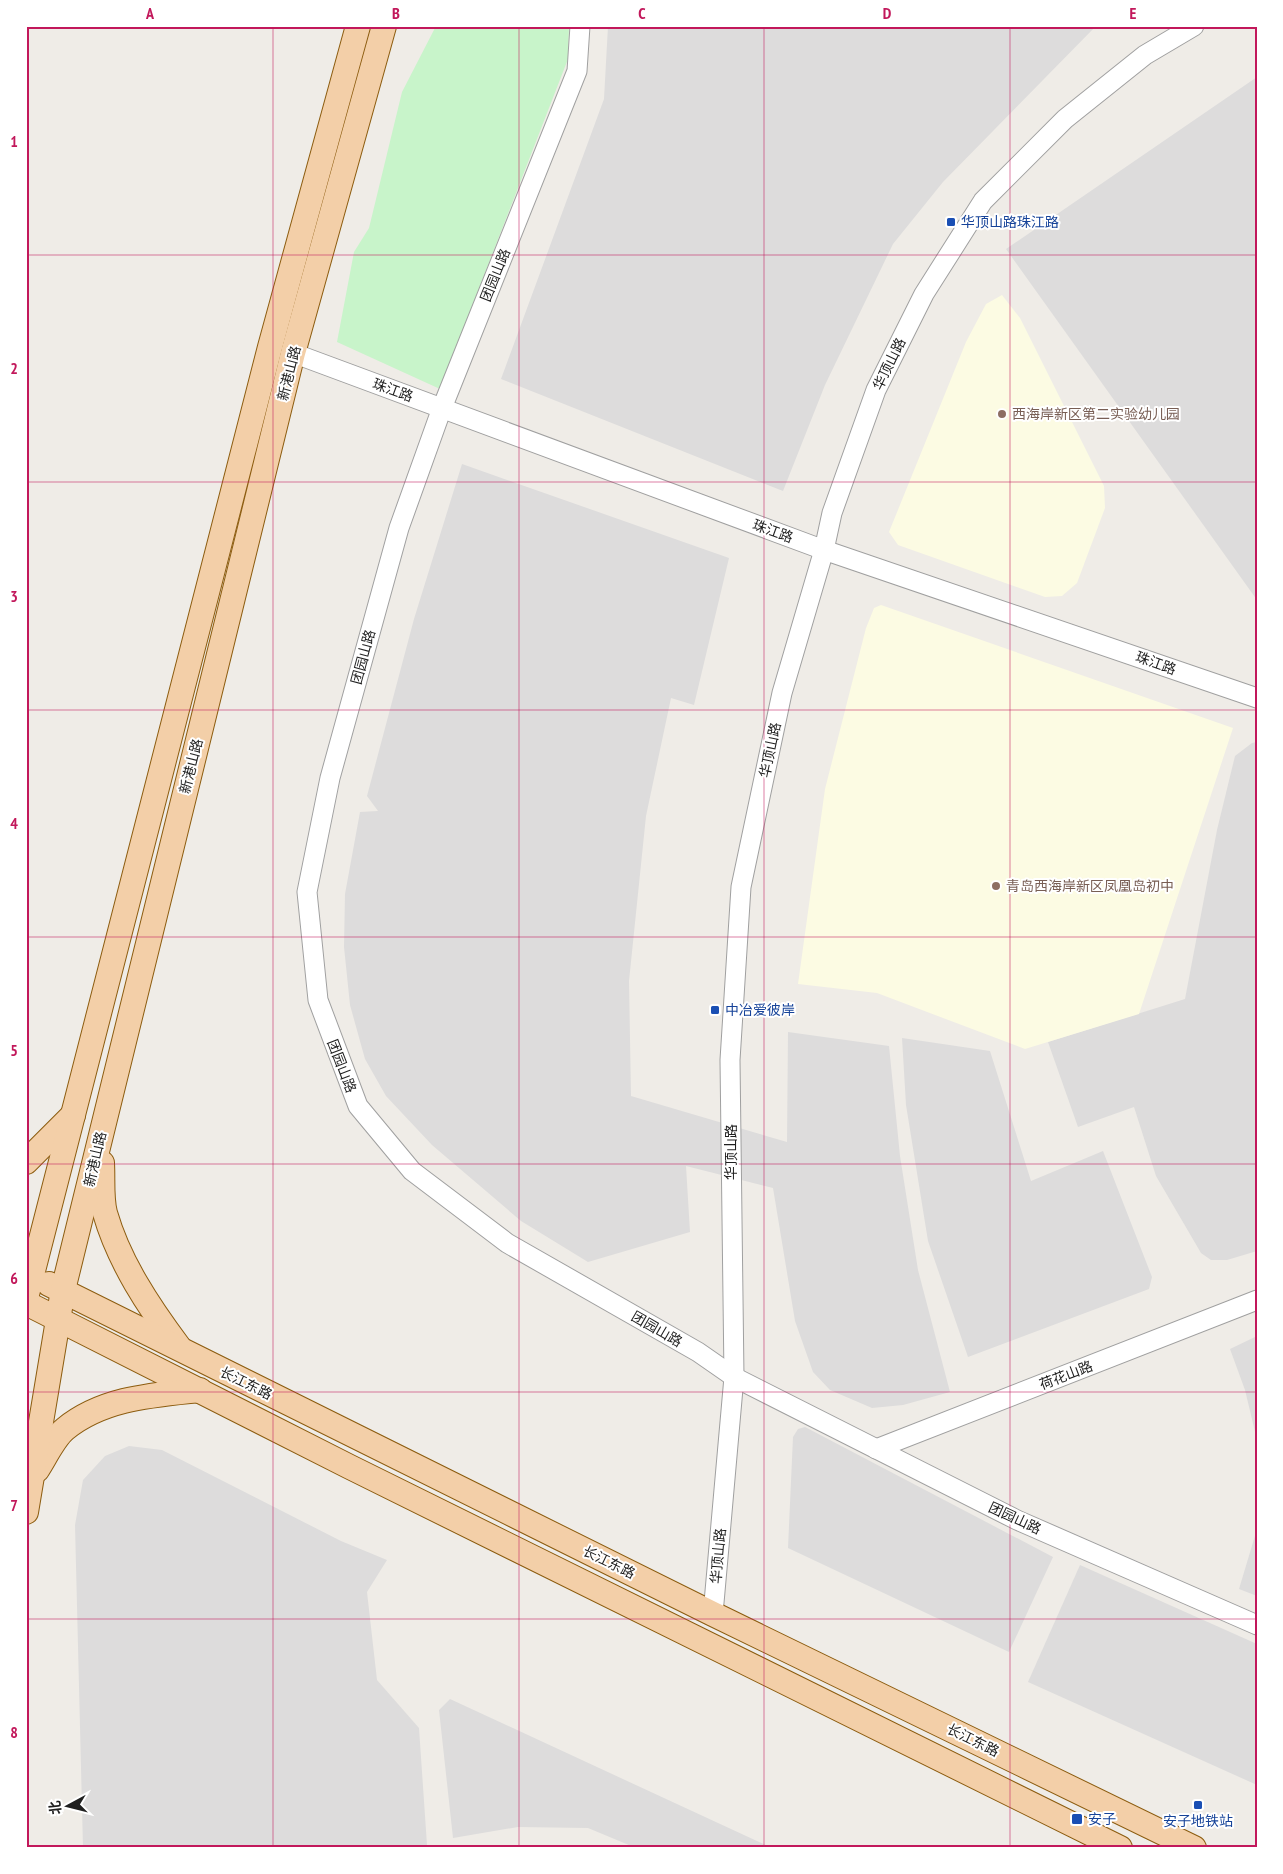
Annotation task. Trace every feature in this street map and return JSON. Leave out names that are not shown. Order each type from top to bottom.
[{"type":"main road","name":"新港山路","points":[[28,1282],[74,1114],[268,357],[358,26]]},
{"type":"main road","name":"新港山路","points":[[26,1512],[62,1290],[75,1245],[100,1136],[293,353],[384,26]]},
{"type":"main road","points":[[26,1162],[74,1114]]},
{"type":"main road","points":[[100,1136],[105,1212],[122,1256],[154,1314],[181,1350]]},
{"type":"main road","name":"长江东路","points":[[28,1282],[62,1290],[713,1614],[1194,1848]]},
{"type":"main road","name":"长江东路","points":[[26,1303],[1120,1848]]},
{"type":"main road","points":[[32,1478],[64,1429],[95,1412],[122,1401],[200,1390]]},
{"type":"street","name":"团园山路","points":[[580,26],[577,71],[442,408],[399,528],[330,778],[308,892],[318,1000],[358,1106],[412,1171],[507,1243],[698,1352],[734,1377],[1017,1520],[1257,1625]]},
{"type":"street","name":"华顶山路","points":[[713,1614],[734,1377],[730,1060],[741,887],[782,693],[824,550],[832,513],[876,390],[924,294],[983,202],[1065,119],[1145,55],[1194,26]]},
{"type":"street","name":"珠江路","points":[[293,353],[824,550],[1257,698]]},
{"type":"street","name":"荷花山路","points":[[876,1449],[1257,1300]]},
{"type":"shaded area","points":[[608,26],[1096,26],[943,182],[893,244],[825,385],[783,491],[501,379],[604,99]]},
{"type":"shaded area","points":[[1257,77],[1257,600],[1006,249]]},
{"type":"shaded area","name":"西海岸新区第二实验幼儿园","points":[[1002,295],[1020,318],[1104,486],[1105,508],[1077,583],[1062,596],[1045,597],[898,545],[889,532],[966,342],[986,304]]},
{"type":"shaded area","name":"中冶爱彼岸","points":[[462,464],[729,558],[694,705],[671,698],[646,816],[629,981],[631,1096],[787,1142],[788,1032],[889,1046],[900,1156],[918,1270],[950,1392],[903,1405],[872,1408],[830,1390],[813,1372],[795,1321],[773,1188],[686,1166],[690,1232],[588,1262],[521,1221],[432,1145],[386,1096],[365,1059],[350,1005],[344,947],[345,894],[360,812],[378,811],[367,796],[414,619]]},
{"type":"shaded area","name":"青岛西海岸新区凤凰岛初中","points":[[881,605],[1233,728],[1139,1014],[1025,1049],[877,993],[798,984],[825,789],[866,628],[874,608]]},
{"type":"shaded area","points":[[1257,742],[1257,1251],[1227,1260],[1211,1260],[1201,1253],[1156,1176],[1134,1107],[1078,1127],[1048,1042],[1185,999],[1217,830],[1235,756],[1252,743]]},
{"type":"shaded area","points":[[902,1038],[990,1051],[1031,1181],[1103,1151],[1152,1277],[1149,1289],[968,1357],[928,1241],[906,1105]]},
{"type":"shaded area","points":[[1257,1336],[1257,1440],[1245,1390],[1230,1349]]},
{"type":"shaded area","points":[[805,1427],[1053,1557],[1009,1652],[788,1548],[793,1437],[798,1429]]},
{"type":"shaded area","points":[[129,1446],[162,1450],[341,1541],[387,1560],[367,1592],[377,1680],[419,1728],[427,1845],[408,1848],[83,1848],[75,1525],[83,1480],[105,1456]]},
{"type":"shaded area","points":[[1257,1529],[1257,1596],[1239,1589]]},
{"type":"shaded area","points":[[1080,1565],[1257,1644],[1257,1785],[1028,1682]]},
{"type":"shaded area","points":[[450,1699],[772,1848],[636,1848],[588,1828],[518,1827],[453,1838],[439,1710]]},
{"type":"green space","points":[[436,26],[569,26],[568,59],[440,389],[337,342],[354,252],[369,228],[402,92]]},
{"type":"place","name":"华顶山路珠江路","points":[[951,222]]},
{"type":"place","name":"西海岸新区第二实验幼儿园","points":[[1002,414]]},
{"type":"place","name":"青岛西海岸新区凤凰岛初中","points":[[996,886]]},
{"type":"place","name":"中冶爱彼岸","points":[[715,1010]]},
{"type":"place","name":"安子地铁站","points":[[1198,1805]]},
{"type":"place","name":"安子","points":[[1077,1819]]}]
